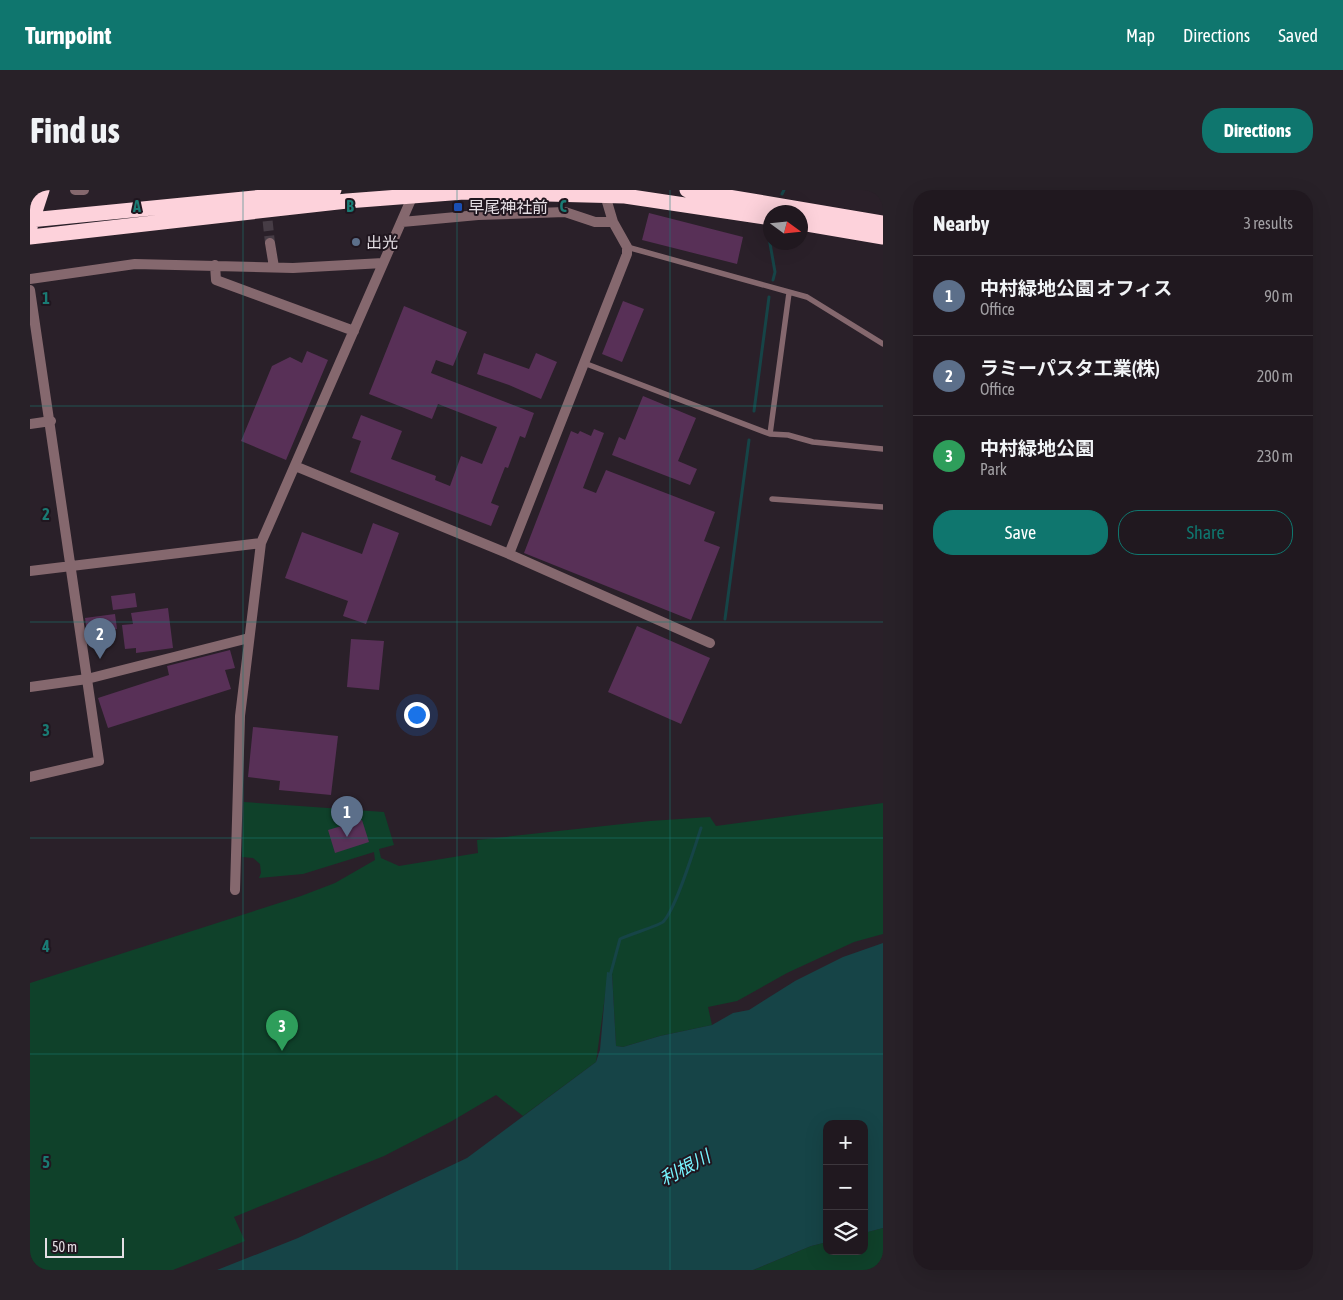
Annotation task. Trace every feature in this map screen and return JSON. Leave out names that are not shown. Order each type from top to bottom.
[{"type":"highway","points":[[42,190],[31,222],[334,190]]},
{"type":"highway","points":[[687,190],[883,223]]},
{"type":"highway","points":[[30,237],[413,195],[496,192],[635,197],[763,217]]},
{"type":"highway","points":[[808,225],[883,237]]},
{"type":"street","points":[[75,190],[84,190]]},
{"type":"street","points":[[235,890],[240,716],[261,543],[413,195]]},
{"type":"street","points":[[508,554],[626,254],[627,247],[613,222],[605,195]]},
{"type":"street","points":[[402,222],[478,215],[565,212],[595,222],[613,222]]},
{"type":"street","points":[[270,243],[274,267]]},
{"type":"street","points":[[30,279],[135,264],[274,267],[384,263]]},
{"type":"street","points":[[215,266],[216,280],[354,331]]},
{"type":"street","points":[[30,290],[51,421],[69,565],[99,761],[30,777]]},
{"type":"street","points":[[30,424],[51,421]]},
{"type":"street","points":[[295,466],[508,554],[710,643]]},
{"type":"street","points":[[30,571],[261,543]]},
{"type":"street","points":[[30,687],[87,679],[249,638]]},
{"type":"lane","points":[[627,247],[807,297],[883,344]]},
{"type":"lane","points":[[770,434],[788,292]]},
{"type":"lane","points":[[584,363],[770,434],[788,435],[822,443],[883,449]]},
{"type":"lane","points":[[772,499],[883,507]]},
{"type":"green space","points":[[244,802],[384,812],[394,845],[379,849],[381,858],[399,866],[478,853],[477,840],[650,821],[710,817],[716,826],[883,803],[883,934],[854,942],[787,973],[737,1001],[708,1007],[712,1025],[660,1036],[623,1047],[616,1046],[612,973],[606,989],[596,1062],[523,1116],[496,1095],[452,1121],[384,1156],[234,1217],[245,1241],[173,1270],[30,1270],[30,983],[301,896],[335,883],[375,860],[374,852],[303,874],[259,878],[261,873],[260,864],[253,858],[242,857]]},
{"type":"green space","points":[[883,1228],[883,1270],[753,1270],[811,1246],[823,1243],[823,1255],[868,1255],[868,1232]]},
{"type":"water","name":"利根川","points":[[883,943],[883,1228],[868,1232],[868,1120],[823,1120],[823,1243],[811,1246],[753,1270],[217,1270],[298,1238],[467,1158],[596,1062],[600,1050],[607,972],[612,973],[616,1046],[623,1047],[660,1036],[712,1025],[733,1013],[749,1010],[795,981],[843,957]]},
{"type":"building","points":[[649,213],[743,237],[737,264],[642,240]]},
{"type":"building","points":[[623,301],[644,309],[622,362],[602,354]]},
{"type":"building","points":[[404,306],[467,332],[453,366],[436,360],[431,373],[534,413],[525,438],[520,436],[508,468],[505,467],[491,503],[499,506],[491,526],[350,472],[361,441],[352,438],[361,415],[402,431],[391,459],[436,476],[435,480],[450,486],[461,456],[482,464],[497,427],[438,404],[432,419],[369,394]]},
{"type":"building","points":[[307,351],[328,360],[286,460],[241,441],[272,366],[290,357],[302,363]]},
{"type":"building","points":[[484,353],[529,369],[536,353],[557,362],[541,399],[477,374]]},
{"type":"building","points":[[643,396],[696,418],[678,461],[697,469],[690,485],[612,455],[619,437],[625,440]]},
{"type":"building","points":[[594,429],[604,433],[583,488],[596,493],[606,470],[715,512],[704,541],[720,547],[691,620],[524,553],[571,431],[578,434],[580,431],[591,436]]},
{"type":"building","points":[[373,523],[399,533],[366,624],[343,616],[348,601],[285,578],[302,532],[362,554]]},
{"type":"building","points":[[135,593],[137,607],[113,610],[111,596]]},
{"type":"building","points":[[168,608],[173,648],[136,653],[136,648],[125,649],[122,625],[133,624],[131,613]]},
{"type":"building","points":[[115,614],[117,629],[87,633],[85,618]]},
{"type":"building","points":[[637,626],[710,658],[681,724],[608,692]]},
{"type":"building","points":[[351,639],[384,641],[379,690],[347,687]]},
{"type":"building","points":[[230,650],[235,668],[225,670],[231,689],[108,728],[98,698],[169,675],[167,666]]},
{"type":"building","points":[[253,727],[338,736],[331,795],[279,790],[280,781],[248,777]]},
{"type":"building","points":[[362,820],[369,842],[335,853],[328,830]]},
{"type":"waterway","points":[[782,194],[784,190]]},
{"type":"waterway","points":[[771,250],[775,272],[773,280]]},
{"type":"waterway","points":[[754,411],[769,297]]},
{"type":"waterway","points":[[725,619],[749,440]]},
{"type":"waterway","points":[[610,976],[620,939],[661,923],[668,915],[684,878],[701,828]]},
{"type":"tunnel","points":[[266,206],[270,243]]},
{"type":"place","name":"早尾神社前","points":[[458,207]]},
{"type":"place","name":"出光","points":[[356,242]]},
{"type":"place","name":"ラミーパスタ工業(株)","points":[[100,659]]},
{"type":"place","name":"中村緑地公園 オフィス","points":[[347,837]]},
{"type":"place","name":"中村緑地公園","points":[[282,1051]]}]
